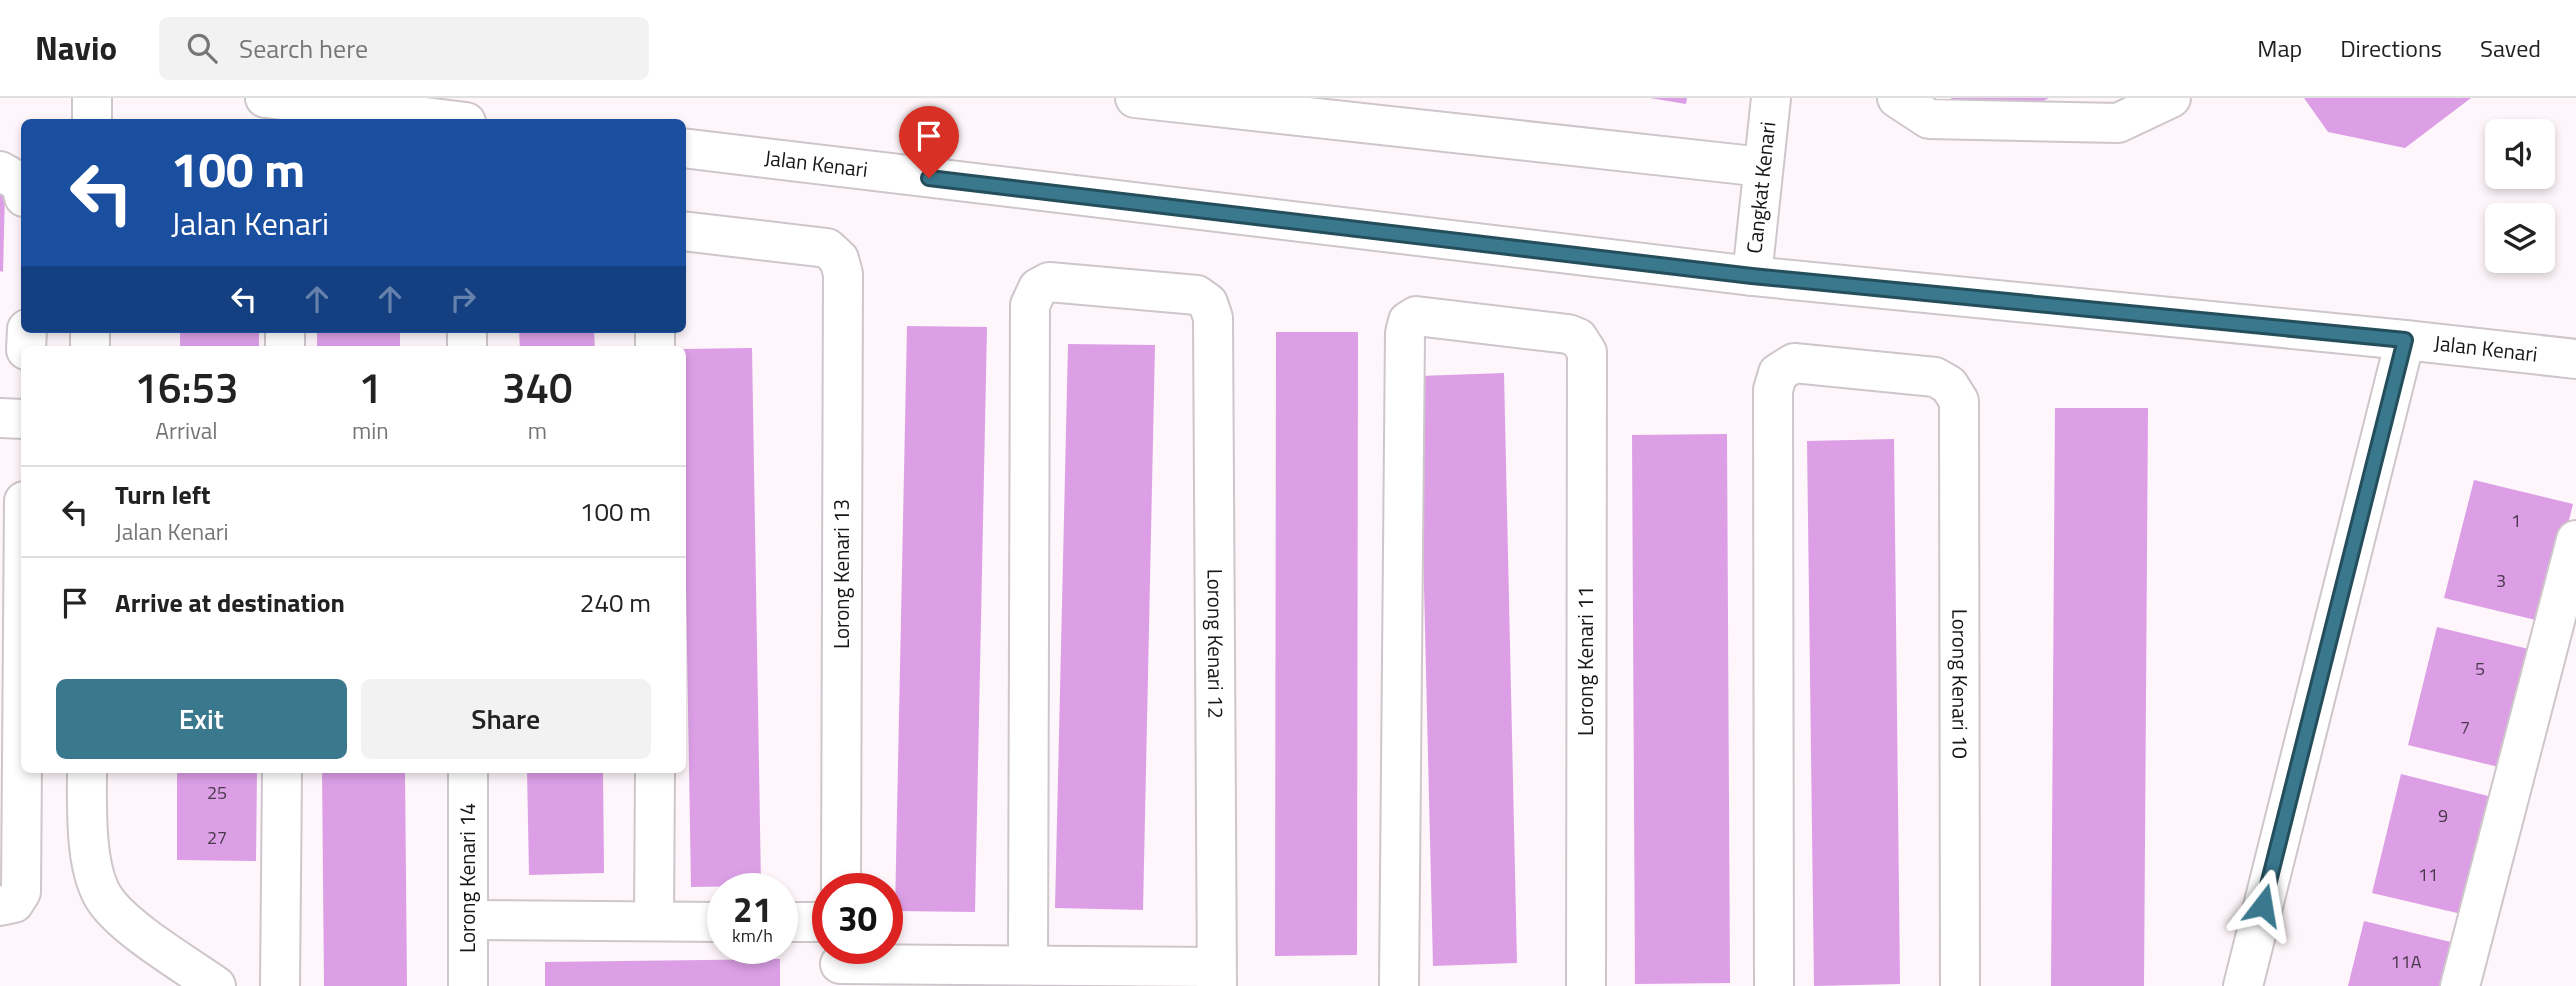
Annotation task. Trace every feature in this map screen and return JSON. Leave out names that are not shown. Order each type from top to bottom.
[{"type":"street","points":[[92,98],[92,119]]},
{"type":"street","points":[[265,98],[400,106],[454,119]]},
{"type":"street","points":[[1135,98],[1763,167]]},
{"type":"street","name":"Cangkat Kenari","points":[[1752,276],[1771,98]]},
{"type":"street","points":[[1897,98],[1929,119],[2119,123],[2171,98]]},
{"type":"street","name":"Jalan Kenari","points":[[686,148],[1752,276],[2576,359]]},
{"type":"street","points":[[0,171],[21,183]]},
{"type":"street","name":"Lorong Kenari 13","points":[[686,231],[827,248],[839,259],[843,274],[841,873]]},
{"type":"street","name":"Lorong Kenari 12","points":[[1028,965],[1030,305],[1038,288],[1049,282],[1197,295],[1208,303],[1213,318],[1217,977]]},
{"type":"street","name":"Lorong Kenari 11","points":[[1399,986],[1405,333],[1408,321],[1416,316],[1569,334],[1578,338],[1587,352],[1586,986]]},
{"type":"street","points":[[2243,986],[2405,340]]},
{"type":"street","name":"Lorong Kenari 10","points":[[1774,986],[1773,390],[1778,373],[1794,363],[1935,377],[1949,385],[1959,401],[1961,986]]},
{"type":"street","points":[[0,418],[21,419]]},
{"type":"street","points":[[2460,986],[2576,540]]},
{"type":"street","points":[[0,906],[14,903],[21,892],[22,773]]},
{"type":"street","points":[[87,773],[86,824],[94,876],[104,899],[122,919],[216,986]]},
{"type":"street","points":[[281,986],[282,773]]},
{"type":"street","name":"Lorong Kenari 14","points":[[467,773],[468,986]]},
{"type":"street","points":[[654,921],[655,773]]},
{"type":"street","points":[[468,920],[707,922]]},
{"type":"street","points":[[840,966],[1028,965],[1217,977]]},
{"type":"building","points":[[1650,98],[1687,98],[1686,104]]},
{"type":"building","points":[[1951,98],[2049,98],[2020,113],[1953,101]]},
{"type":"building","points":[[2304,98],[2471,98],[2405,148],[2328,132]]},
{"type":"building","points":[[0,192],[5,193],[3,272],[0,271]]},
{"type":"building","points":[[907,326],[987,327],[975,912],[903,911],[903,873],[896,873]]},
{"type":"building","points":[[1276,332],[1358,332],[1357,955],[1275,956]]},
{"type":"building","points":[[180,333],[259,333],[259,346],[180,346]]},
{"type":"building","points":[[317,333],[400,333],[400,346],[317,346]]},
{"type":"building","points":[[519,333],[594,333],[595,346],[520,346]]},
{"type":"building","points":[[1068,344],[1155,345],[1143,910],[1055,908]]},
{"type":"building","points":[[752,348],[761,873],[707,873],[707,887],[691,887],[686,588],[686,349]]},
{"type":"building","points":[[1504,373],[1517,963],[1433,966],[1419,376]]},
{"type":"building","points":[[2055,408],[2148,408],[2144,986],[2051,986]]},
{"type":"building","points":[[1727,434],[1730,983],[1635,984],[1632,435]]},
{"type":"building","points":[[1894,439],[1900,984],[1814,986],[1807,441]]},
{"type":"building","points":[[2474,480],[2573,504],[2544,622],[2444,598]]},
{"type":"building","points":[[2437,627],[2537,651],[2507,769],[2408,745]]},
{"type":"building","points":[[177,773],[257,773],[256,861],[177,860]]},
{"type":"building","points":[[322,773],[405,773],[407,986],[324,986]]},
{"type":"building","points":[[527,773],[603,773],[604,873],[529,875]]},
{"type":"building","points":[[2401,774],[2500,799],[2470,916],[2372,893]]},
{"type":"building","points":[[2364,921],[2463,945],[2452,986],[2348,986]]},
{"type":"building","points":[[707,960],[707,964],[780,964],[780,986],[545,986],[545,962]]},
{"type":"route","points":[[929,178],[1752,276],[2405,340],[2263,905]]}]
